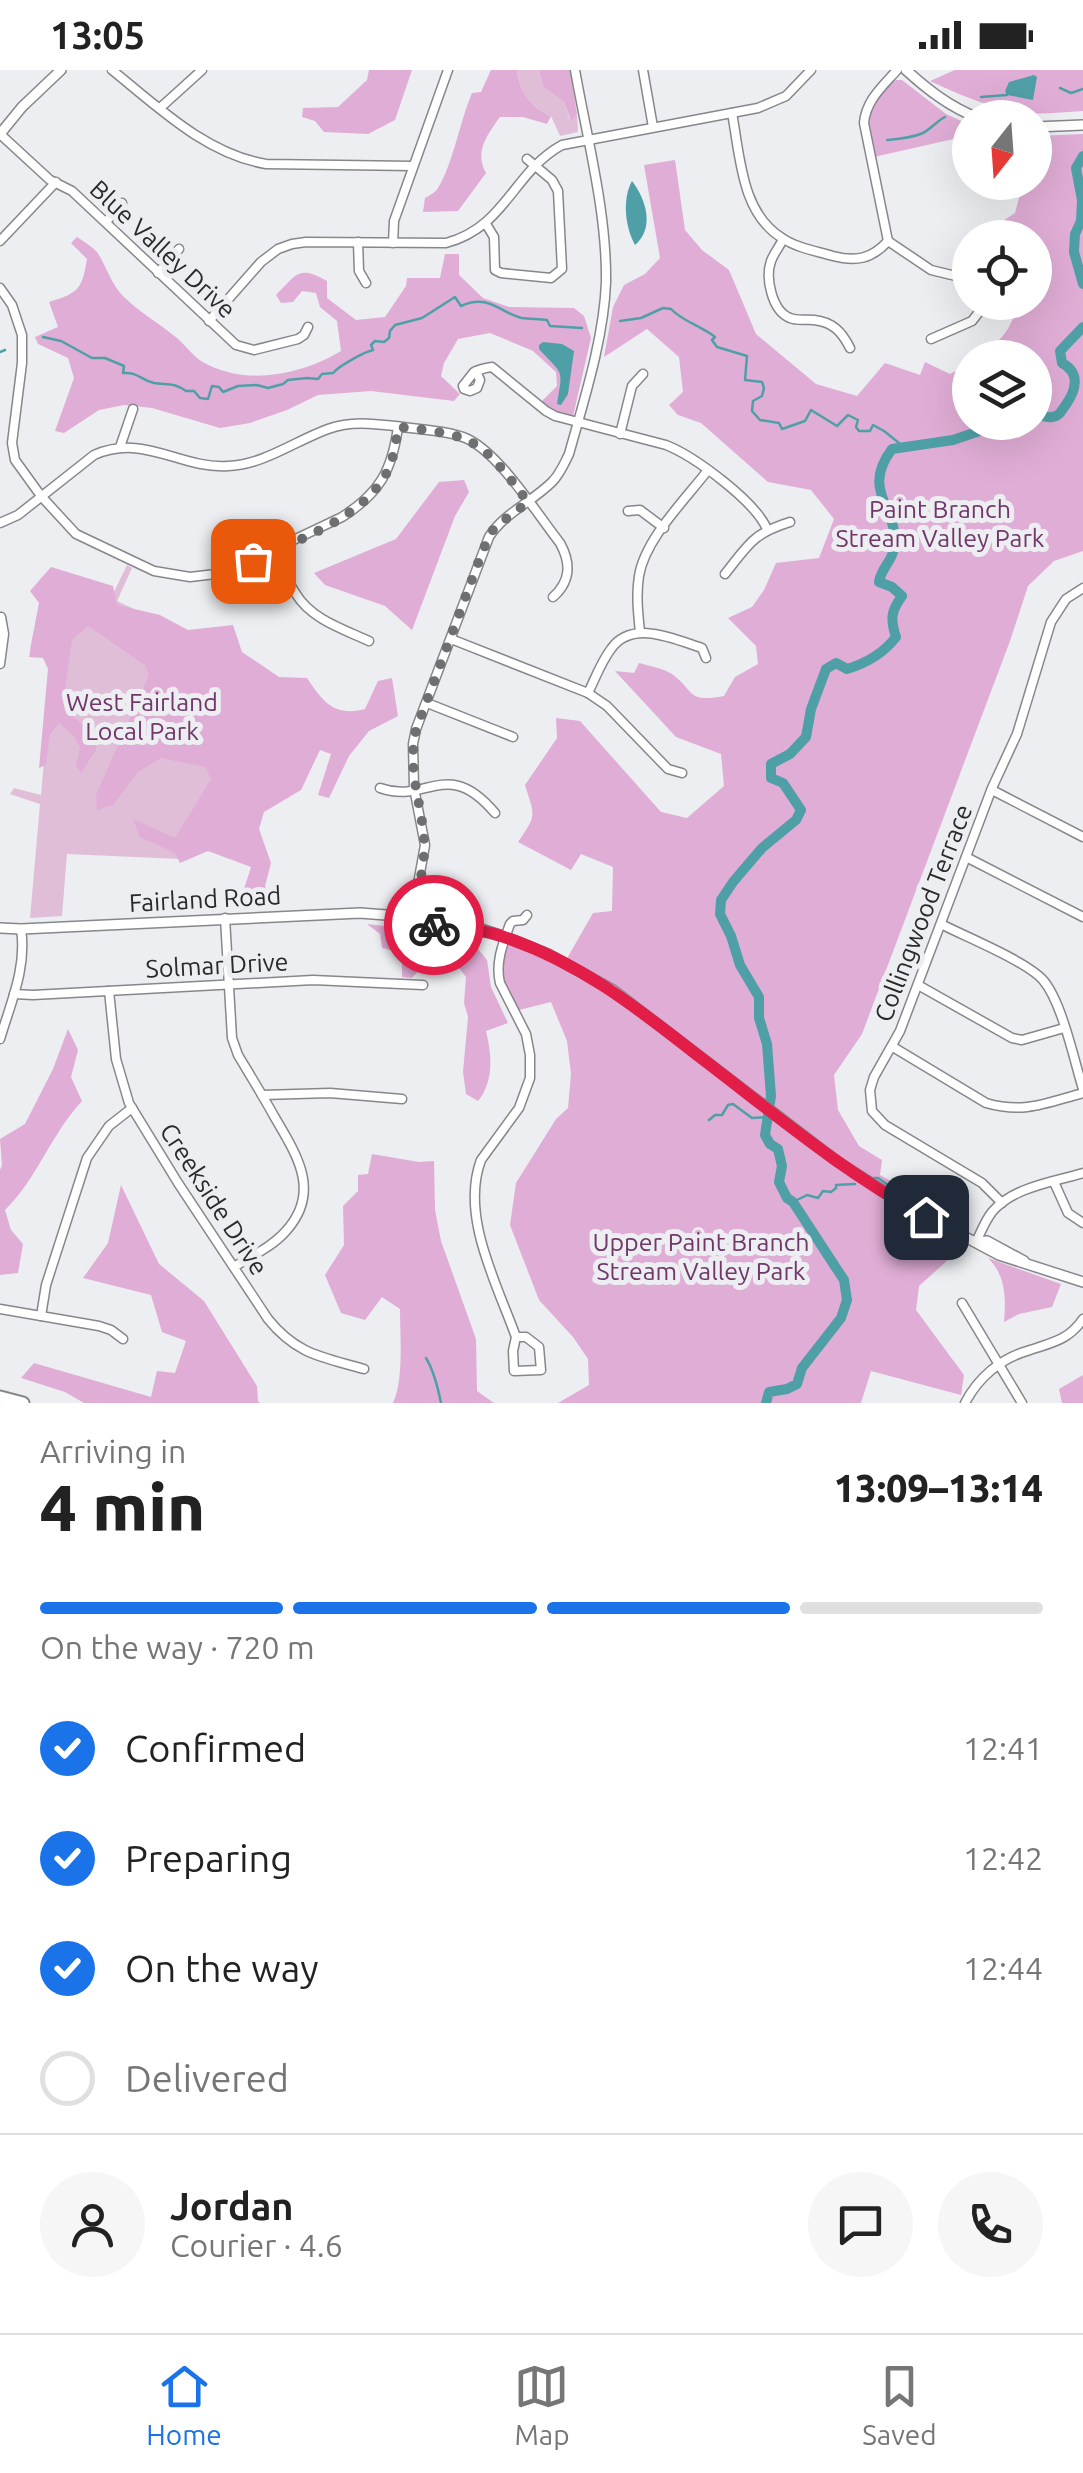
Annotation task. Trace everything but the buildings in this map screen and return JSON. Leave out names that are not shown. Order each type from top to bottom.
[{"type":"highway","points":[[0,1397],[22,1403]]},
{"type":"main road","points":[[0,134],[61,70]]},
{"type":"main road","points":[[906,70],[952,104]]},
{"type":"main road","points":[[1052,126],[1078,125]]},
{"type":"main road","name":"Fairland Road","points":[[0,928],[335,913],[426,916],[506,937],[548,954],[612,990],[875,1187],[999,1256],[1083,1282]]},
{"type":"street","points":[[112,70],[219,150],[248,161],[413,166]]},
{"type":"street","points":[[160,108],[202,70]]},
{"type":"street","points":[[394,243],[394,221],[448,70]]},
{"type":"street","points":[[412,917],[425,844],[414,788],[413,744],[489,537],[502,520],[550,484],[569,454],[602,323],[606,286],[602,224],[575,70]]},
{"type":"street","points":[[643,70],[653,127]]},
{"type":"street","points":[[209,321],[278,249],[306,242],[446,242],[462,238],[486,224],[531,162],[550,151],[587,138],[774,102],[808,74],[796,70]]},
{"type":"street","points":[[898,70],[870,101],[864,114],[888,241],[931,270],[952,275]]},
{"type":"street","points":[[732,113],[751,203],[763,222],[783,239],[851,261],[868,258],[888,241]]},
{"type":"street","name":"Blue Valley Drive","points":[[0,134],[50,180],[72,191],[236,345],[254,350],[298,339],[308,328]]},
{"type":"street","points":[[486,224],[494,238],[495,270],[501,274],[551,278],[562,269],[558,191],[552,180],[531,162]]},
{"type":"street","points":[[0,241],[56,182]]},
{"type":"street","points":[[106,222],[122,203]]},
{"type":"street","points":[[783,239],[769,275],[772,296],[780,312],[794,320],[830,324],[850,348]]},
{"type":"street","points":[[358,242],[359,271],[366,283]]},
{"type":"street","points":[[158,273],[180,249]]},
{"type":"street","points":[[0,288],[12,305],[22,335],[12,443],[15,460],[76,534],[154,571],[190,578],[224,573],[342,518],[374,492],[388,470],[398,427]]},
{"type":"street","points":[[931,339],[973,320]]},
{"type":"street","points":[[476,371],[498,369],[546,411],[578,424],[681,451],[756,511],[767,529]]},
{"type":"street","points":[[620,434],[632,386],[642,374]]},
{"type":"street","points":[[120,446],[133,409]]},
{"type":"street","points":[[0,523],[10,520],[94,455],[120,446],[212,466],[231,466],[251,462],[348,423],[443,432],[474,442],[498,462],[560,543],[567,556],[567,576],[562,589],[553,597]]},
{"type":"street","points":[[640,632],[637,598],[642,563],[708,470]]},
{"type":"street","points":[[628,511],[640,510],[664,528]]},
{"type":"street","points":[[725,574],[752,540],[767,529],[790,522]]},
{"type":"street","points":[[274,550],[296,595],[308,609],[369,641]]},
{"type":"street","name":"Collingwood Terrace","points":[[1002,1202],[982,1183],[885,1125],[872,1111],[870,1090],[918,985],[1017,734],[1051,622],[1066,599],[1083,588]]},
{"type":"street","points":[[0,664],[2,618]]},
{"type":"street","points":[[588,694],[612,646],[640,632],[702,648],[706,658]]},
{"type":"street","points":[[451,639],[588,694],[607,706],[668,769],[682,774]]},
{"type":"street","points":[[427,703],[513,737]]},
{"type":"street","points":[[380,788],[392,792],[440,784],[461,786],[476,793],[495,813]]},
{"type":"street","points":[[992,790],[1083,837]]},
{"type":"street","points":[[966,857],[1083,917]]},
{"type":"street","points":[[516,1338],[526,1337],[539,1346],[541,1370],[514,1371],[512,1351],[516,1338],[480,1240],[475,1211],[481,1160],[520,1108],[530,1078],[526,1034],[497,973],[513,921],[523,920],[527,915]]},
{"type":"street","points":[[224,918],[232,1038],[299,1160],[304,1185],[296,1218],[281,1236],[234,1267]]},
{"type":"street","points":[[892,1047],[1003,1108],[1027,1108],[1083,1091],[1052,993],[1036,974],[941,924]]},
{"type":"street","points":[[0,1039],[24,957],[22,929]]},
{"type":"street","name":"Solmar Drive","points":[[14,994],[313,980],[423,984]]},
{"type":"street","points":[[918,985],[1012,1038],[1022,1040],[1064,1028]]},
{"type":"street","name":"Creekside Drive","points":[[110,991],[116,1059],[132,1108],[268,1319],[310,1354],[364,1369]]},
{"type":"street","points":[[262,1095],[330,1093],[402,1099]]},
{"type":"street","points":[[42,1316],[46,1285],[87,1158],[109,1126],[132,1108]]},
{"type":"street","points":[[976,1242],[987,1219],[1002,1202],[1019,1192],[1083,1173]]},
{"type":"street","points":[[1054,1182],[1068,1214],[1083,1223]]},
{"type":"street","points":[[962,1303],[1022,1403]]},
{"type":"street","points":[[0,1309],[111,1330],[122,1339]]},
{"type":"street","points":[[965,1403],[978,1382],[1000,1364],[1022,1352],[1060,1341],[1083,1320]]},
{"type":"green space","points":[[369,70],[412,70],[395,120],[368,134],[324,132],[315,121],[302,117],[303,108],[338,107],[367,80]]},
{"type":"green space","points":[[491,70],[517,70],[527,98],[551,116],[547,124],[523,117],[500,117],[482,151],[486,173],[458,211],[423,212],[425,198],[437,190],[448,167],[472,93],[481,92]]},
{"type":"green space","points":[[517,70],[539,70],[543,87],[564,102],[570,120],[577,114],[578,132],[560,136],[551,116],[527,98]]},
{"type":"green space","points":[[539,70],[570,70],[577,114],[571,121],[564,102],[543,87]]},
{"type":"green space","points":[[955,70],[1083,70],[1083,111],[1052,112],[1052,100],[975,100],[930,81]]},
{"type":"green space","points":[[896,80],[902,80],[952,117],[952,139],[874,157],[869,123],[879,97]]},
{"type":"green space","points":[[1083,134],[1083,551],[1054,561],[1028,586],[862,1034],[834,1075],[838,1110],[859,1146],[882,1160],[880,1175],[951,1215],[944,1227],[959,1250],[919,1286],[916,1310],[964,1375],[961,1395],[871,1371],[861,1403],[558,1403],[589,1385],[588,1359],[539,1300],[510,1225],[516,1183],[556,1119],[568,1108],[571,1074],[567,1041],[551,1002],[515,1011],[500,983],[506,937],[565,962],[593,913],[612,911],[613,867],[581,854],[571,870],[518,842],[532,815],[525,785],[557,738],[556,718],[580,721],[661,812],[687,818],[724,786],[721,754],[676,737],[615,671],[634,673],[639,663],[672,674],[697,697],[724,696],[735,677],[758,664],[756,646],[728,618],[752,607],[776,563],[819,558],[834,519],[811,490],[768,482],[701,423],[678,415],[669,405],[683,392],[679,357],[647,329],[604,357],[613,307],[624,285],[645,274],[660,258],[644,165],[675,160],[685,230],[702,250],[729,270],[756,334],[816,384],[857,396],[885,363],[920,375],[925,362],[952,373],[952,440],[1052,440],[1052,340],[999,340],[1012,320],[1052,320],[1052,220],[1004,220],[1015,213],[1018,200],[1052,200],[1052,135]]},
{"type":"green space","points":[[77,237],[96,251],[124,297],[197,358],[218,369],[254,376],[290,372],[341,351],[337,321],[320,307],[316,293],[302,291],[293,302],[281,303],[276,295],[298,274],[310,273],[327,281],[327,298],[356,320],[385,317],[406,286],[407,278],[440,278],[445,254],[459,254],[459,275],[483,298],[509,307],[574,308],[584,316],[591,338],[573,416],[558,413],[541,402],[557,386],[556,372],[533,351],[490,333],[458,339],[444,363],[441,376],[460,394],[454,401],[371,391],[318,395],[250,423],[220,428],[152,408],[124,405],[99,410],[64,433],[55,431],[74,378],[68,358],[38,344],[35,337],[58,327],[49,302],[67,296],[81,283],[87,259],[71,243]]},
{"type":"green space","points":[[464,480],[469,492],[455,516],[412,630],[385,606],[325,585],[314,573],[396,539],[439,482]]},
{"type":"green space","name":"West Fairland Local Park","points":[[127,565],[132,568],[117,601],[269,672],[180,859],[67,854],[62,916],[30,918],[40,804],[10,794],[14,788],[41,795],[53,655],[30,649],[42,589],[111,598]]},
{"type":"green space","points":[[51,567],[113,586],[117,605],[160,615],[188,630],[233,625],[242,652],[279,677],[307,678],[324,700],[337,709],[365,709],[378,681],[392,678],[398,716],[369,731],[349,756],[329,798],[318,795],[331,754],[320,750],[301,790],[264,812],[259,829],[271,863],[265,886],[272,907],[238,908],[251,867],[208,851],[180,863],[175,853],[140,837],[133,819],[175,838],[211,779],[205,767],[161,758],[138,772],[113,805],[97,810],[96,795],[149,675],[145,665],[88,626],[72,640],[65,688],[67,711],[96,736],[96,750],[81,773],[76,766],[80,747],[59,723],[50,734],[46,765],[39,768],[48,669],[43,658],[29,657],[39,603],[30,591]]},
{"type":"green space","points":[[367,924],[473,943],[487,960],[491,987],[508,1023],[486,1031],[490,1068],[478,1101],[466,1094],[463,1072],[468,1017],[464,1003],[466,977],[460,969],[424,964],[412,978],[402,977],[402,953],[382,948],[380,934]]},
{"type":"green space","points":[[68,1029],[78,1050],[71,1077],[82,1101],[5,1210],[11,1230],[23,1244],[18,1273],[0,1275],[0,1139],[25,1124]]},
{"type":"green space","points":[[372,1154],[434,1161],[435,1210],[441,1241],[476,1339],[477,1391],[494,1403],[393,1403],[400,1370],[400,1309],[382,1297],[365,1320],[341,1313],[325,1275],[344,1245],[343,1206],[358,1191],[358,1175],[368,1174]]},
{"type":"green space","points":[[121,1185],[159,1264],[204,1301],[257,1386],[260,1403],[84,1403],[65,1392],[21,1378],[34,1363],[151,1397],[157,1371],[175,1373],[186,1341],[162,1332],[151,1295],[83,1278],[108,1243]]},
{"type":"green space","points":[[988,1258],[1061,1284],[1052,1307],[1019,1314],[1004,1322],[1003,1288]]},
{"type":"green space","points":[[1083,1375],[1083,1403],[1062,1403],[1059,1389]]},
{"type":"water","points":[[1037,77],[1033,100],[1007,95],[1009,82]]},
{"type":"water","points":[[632,181],[641,196],[647,222],[635,245],[626,213]]},
{"type":"water","points":[[543,342],[562,344],[574,351],[568,394],[561,405],[557,404],[560,373],[539,349]]},
{"type":"waterway","points":[[1060,88],[1071,93],[1083,89]]},
{"type":"waterway","points":[[981,97],[1007,95]]},
{"type":"waterway","points":[[887,140],[919,135],[945,117]]},
{"type":"waterway","points":[[1083,156],[1076,168],[1082,200],[1074,252],[1083,284]]},
{"type":"waterway","points":[[43,337],[61,341],[92,358],[105,358],[124,366],[123,373],[194,391],[200,398],[208,399],[212,386],[223,392],[238,386],[268,388],[288,380],[318,379],[322,374],[333,373],[373,350],[371,345],[375,341],[384,342],[395,325],[422,318],[455,297],[461,306],[487,303],[514,316],[547,320],[550,326],[582,328]]},
{"type":"waterway","points":[[620,321],[671,309],[715,337],[712,340],[717,347],[747,356],[745,380],[762,382],[764,388],[762,396],[753,401],[752,411],[760,420],[779,423],[782,429],[805,421],[811,410],[837,426],[848,415],[858,420],[859,431],[870,431],[873,425],[904,447]]},
{"type":"waterway","points":[[1052,417],[1060,413],[1074,388],[1074,377],[1062,363],[1060,351],[1083,327]]},
{"type":"waterway","points":[[0,352],[5,350]]},
{"type":"waterway","points":[[766,1403],[769,1392],[797,1384],[802,1368],[841,1318],[847,1300],[844,1280],[779,1182],[782,1166],[778,1149],[765,1135],[771,1096],[759,997],[740,965],[720,914],[721,900],[762,848],[796,820],[801,810],[783,783],[771,778],[771,764],[790,754],[806,737],[811,709],[826,669],[836,663],[847,669],[861,664],[896,637],[893,615],[902,596],[879,582],[892,556],[895,538],[880,491],[883,465],[892,449],[953,440]]},
{"type":"waterway","points":[[709,1120],[722,1115],[733,1104],[752,1118],[767,1117]]},
{"type":"waterway","points":[[874,1178],[950,1218]]},
{"type":"waterway","points":[[793,1202],[807,1195],[818,1198],[836,1185],[855,1184]]},
{"type":"waterway","points":[[426,1358],[441,1403]]},
{"type":"way so far","points":[[253,561],[358,507],[388,470],[398,427],[443,432],[474,442],[498,462],[528,502],[494,528],[483,550],[416,730],[412,764],[425,844],[412,917],[434,925]]},
{"type":"route","points":[[434,925],[506,937],[548,954],[612,990],[838,1162],[926,1217]]},
{"type":"park label","name":"Paint Branch Stream Valley Park","points":[[940,524]]},
{"type":"park label","name":"Upper Paint Branch Stream Valley Park","points":[[701,1256]]}]
